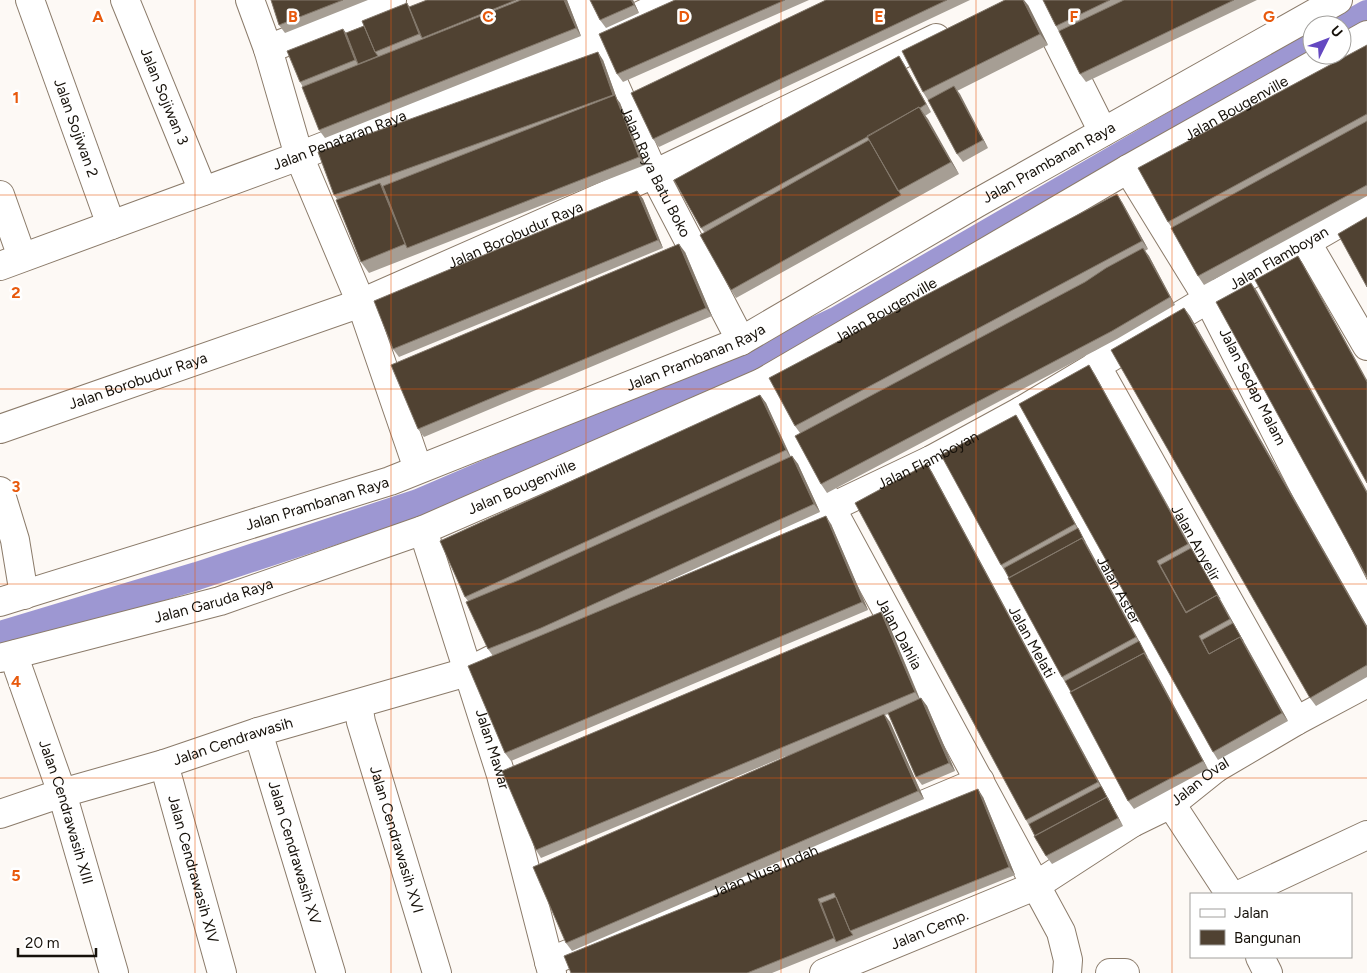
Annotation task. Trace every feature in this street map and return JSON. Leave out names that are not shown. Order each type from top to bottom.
[{"type":"street","name":"Jalan Sojiwan 2","points":[[30,0],[110,225]]},
{"type":"street","name":"Jalan Sojiwan 3","points":[[125,0],[203,191]]},
{"type":"street","points":[[250,0],[268,49],[299,156],[362,303],[418,469]]},
{"type":"street","points":[[268,49],[392,0]]},
{"type":"street","name":"Jalan Raya Batu Boko","points":[[577,0],[597,40],[654,174],[740,341]]},
{"type":"street","name":"Jalan Penataran Raya","points":[[11,262],[299,156],[597,40],[616,27],[673,0]]},
{"type":"street","points":[[1037,0],[1103,132]]},
{"type":"street","name":"Jalan Prambanan Raya","points":[[12,599],[390,481],[740,341],[976,203],[1338,0]]},
{"type":"street","name":"Jalan Borobudur Raya","points":[[0,430],[362,303],[654,174],[962,26]]},
{"type":"street","points":[[1352,43],[1367,35]]},
{"type":"street","name":"Jalan Bougenville","points":[[423,530],[764,382],[1128,169],[1313,65]]},
{"type":"street","name":"Jalan Sedap Malam","points":[[1128,169],[1208,299],[1367,611]]},
{"type":"street","points":[[0,195],[11,262]]},
{"type":"street","name":"Jalan Flamboyan","points":[[656,590],[931,460],[1020,411],[1208,299],[1367,208]]},
{"type":"street","points":[[1307,243],[1367,346]]},
{"type":"street","name":"Jalan Anyelir","points":[[1096,365],[1296,721]]},
{"type":"street","name":"Jalan Dahlia","points":[[764,382],[830,508],[876,618],[934,699],[1061,932],[1068,960],[1067,973]]},
{"type":"street","name":"Jalan Aster","points":[[1020,411],[1216,768]]},
{"type":"street","name":"Jalan Melati","points":[[931,460],[1132,823]]},
{"type":"street","points":[[0,492],[14,540],[12,599]]},
{"type":"street","name":"Jalan Garuda Raya","points":[[8,656],[220,601],[423,530]]},
{"type":"street","name":"Jalan Mawar","points":[[423,530],[501,775],[538,869],[550,968]]},
{"type":"street","points":[[467,672],[524,646]]},
{"type":"street","name":"Jalan Cendrawasih XIII","points":[[8,656],[18,668],[62,793],[114,973]]},
{"type":"street","name":"Jalan Cendrawasih","points":[[0,814],[62,793],[164,764],[258,732],[358,705],[467,672]]},
{"type":"street","name":"Jalan Oval","points":[[1035,886],[1132,823],[1171,804],[1216,768],[1296,721],[1367,683]]},
{"type":"street","points":[[907,708],[934,699]]},
{"type":"street","name":"Jalan Cendrawasih XVI","points":[[358,705],[361,722],[437,973]]},
{"type":"street","name":"Jalan Cendrawasih XV","points":[[258,732],[331,973]]},
{"type":"street","points":[[501,775],[524,762]]},
{"type":"street","name":"Jalan Cendrawasih XIV","points":[[164,764],[222,973]]},
{"type":"street","name":"Jalan Nusa Indah","points":[[550,968],[980,781]]},
{"type":"street","points":[[1171,804],[1229,893]]},
{"type":"street","points":[[1243,893],[1367,835]]},
{"type":"street","name":"Jalan Cemp.","points":[[824,973],[1035,886]]},
{"type":"street","points":[[1260,958],[1268,973]]},
{"type":"street","points":[[1110,973],[1125,973]]},
{"type":"building","points":[[271,0],[343,0],[279,25]]},
{"type":"building","points":[[427,0],[516,0],[422,38],[409,7]]},
{"type":"building","points":[[521,0],[564,0],[576,28],[319,130],[302,87]]},
{"type":"building","points":[[590,0],[631,0],[634,5],[600,20]]},
{"type":"building","points":[[675,0],[785,0],[617,74],[599,34]]},
{"type":"building","points":[[826,0],[947,0],[653,139],[631,93]]},
{"type":"building","points":[[1005,0],[1023,0],[1040,34],[923,92],[902,51]]},
{"type":"building","points":[[1043,0],[1110,0],[1056,26]]},
{"type":"building","points":[[1124,0],[1234,0],[1080,74],[1059,31]]},
{"type":"building","points":[[407,3],[419,34],[375,52],[362,21]]},
{"type":"building","points":[[364,26],[378,56],[358,64],[346,33]]},
{"type":"building","points":[[343,29],[355,60],[300,82],[287,51]]},
{"type":"building","points":[[1367,45],[1367,114],[1168,222],[1138,168],[1330,65],[1352,65],[1352,53]]},
{"type":"building","points":[[598,52],[613,95],[334,195],[318,152]]},
{"type":"building","points":[[899,56],[926,104],[701,228],[674,180]]},
{"type":"building","points":[[954,86],[983,140],[957,154],[928,100]]},
{"type":"building","points":[[615,95],[639,157],[407,248],[383,186]]},
{"type":"building","points":[[919,107],[951,162],[898,191],[867,136]]},
{"type":"building","points":[[1367,121],[1367,185],[1198,276],[1171,228]]},
{"type":"building","points":[[869,140],[901,195],[731,290],[700,235]]},
{"type":"building","points":[[380,183],[405,244],[361,262],[336,200]]},
{"type":"building","points":[[637,191],[658,240],[393,349],[374,301]]},
{"type":"building","points":[[1117,194],[1142,241],[795,426],[769,378]]},
{"type":"building","points":[[1367,217],[1367,287],[1338,234]]},
{"type":"building","points":[[679,244],[706,308],[418,429],[391,365]]},
{"type":"building","points":[[1143,248],[1170,297],[1112,331],[821,484],[795,436],[1085,282]]},
{"type":"building","points":[[1298,256],[1367,382],[1367,483],[1255,280]]},
{"type":"building","points":[[1251,283],[1367,493],[1367,577],[1216,302]]},
{"type":"building","points":[[1184,308],[1367,628],[1367,665],[1310,698],[1111,350]]},
{"type":"building","points":[[1089,365],[1188,544],[1157,561],[1186,613],[1217,595],[1230,619],[1199,636],[1209,654],[1240,637],[1282,713],[1213,752],[1019,404]]},
{"type":"building","points":[[760,395],[786,450],[465,597],[440,541]]},
{"type":"building","points":[[1016,415],[1075,524],[1001,565],[941,455]]},
{"type":"building","points":[[792,456],[814,504],[541,628],[488,649],[466,602],[519,580]]},
{"type":"building","points":[[927,464],[1098,782],[1026,820],[855,503]]},
{"type":"building","points":[[826,516],[862,602],[505,753],[468,666]]},
{"type":"building","points":[[1078,528],[1085,542],[1082,538],[1009,578],[1004,568]]},
{"type":"building","points":[[1082,538],[1136,637],[1062,677],[1008,578]]},
{"type":"building","points":[[1191,548],[1220,599],[1217,595],[1186,612],[1160,565]]},
{"type":"building","points":[[881,612],[915,692],[536,850],[502,771]]},
{"type":"building","points":[[1233,623],[1243,641],[1240,637],[1209,654],[1202,640]]},
{"type":"building","points":[[1139,641],[1147,657],[1144,653],[1071,692],[1065,681]]},
{"type":"building","points":[[1144,653],[1203,761],[1128,801],[1070,692]]},
{"type":"building","points":[[921,698],[949,763],[916,777],[888,713]]},
{"type":"building","points":[[884,714],[918,791],[566,943],[533,867]]},
{"type":"building","points":[[1101,786],[1107,797],[1035,836],[1029,824]]},
{"type":"building","points":[[978,789],[1009,867],[850,931],[834,893],[818,899],[834,938],[747,973],[571,973],[564,956]]},
{"type":"building","points":[[1107,797],[1118,818],[1046,856],[1034,836]]},
{"type":"building","points":[[836,897],[853,935],[836,942],[821,903]]},
{"type":"waterway","points":[[1352,22],[1367,14]]},
{"type":"waterway","points":[[0,635],[197,576],[418,503],[695,388],[836,321],[1302,51]]}]
